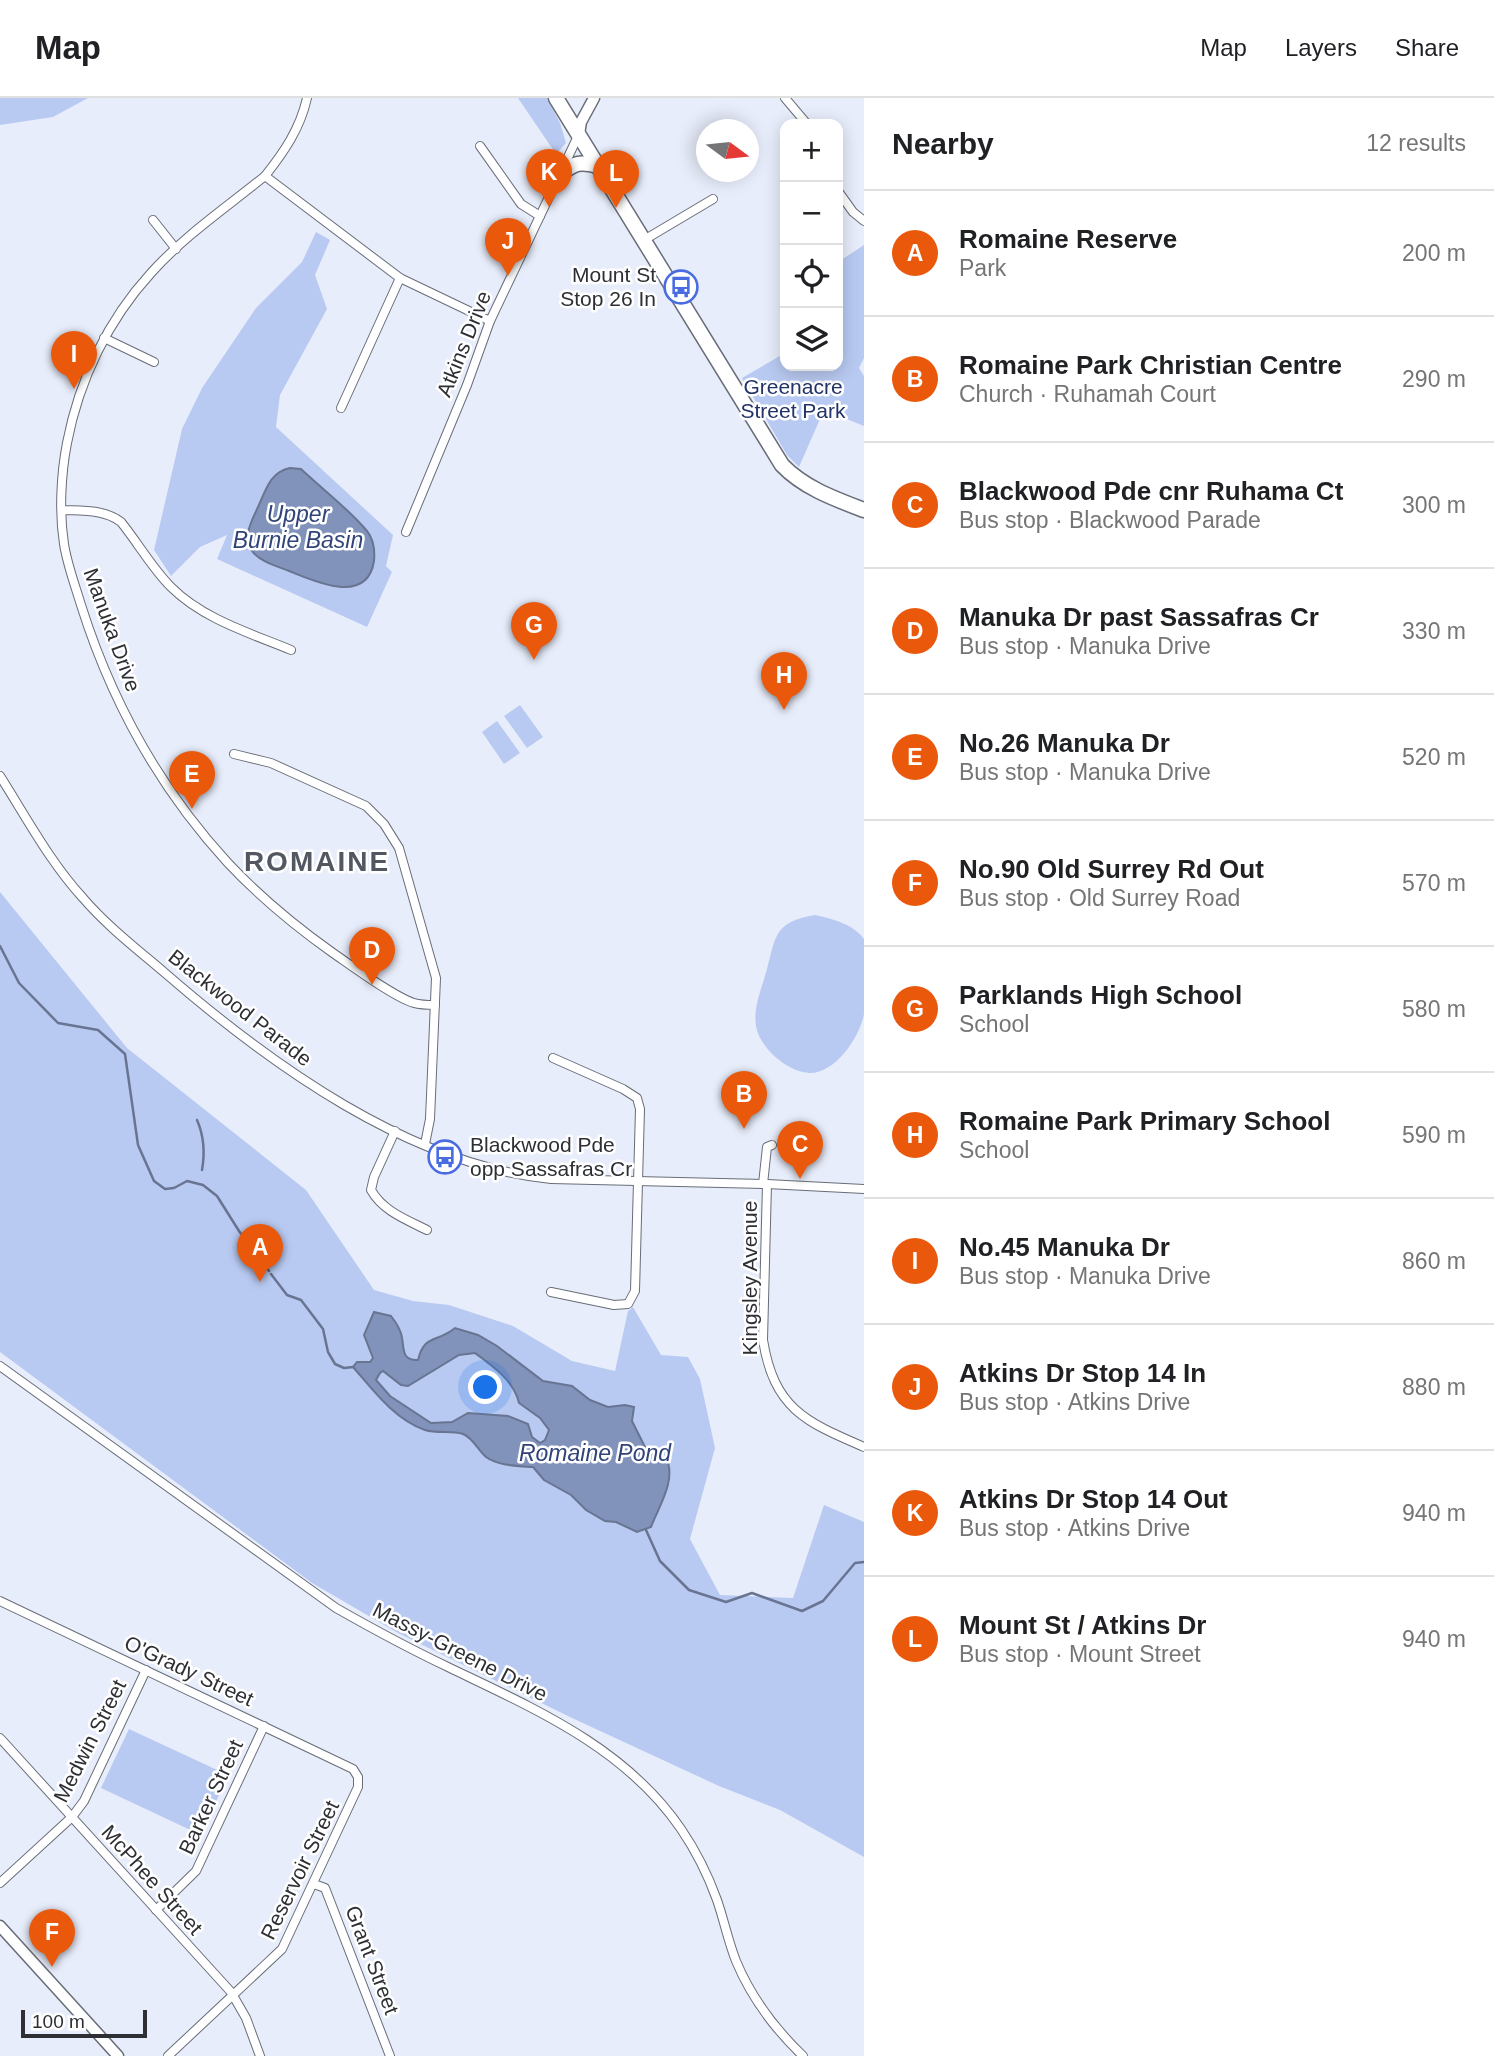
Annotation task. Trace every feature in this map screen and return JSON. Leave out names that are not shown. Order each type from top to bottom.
[{"type":"highway","points":[[556,98],[782,465],[794,477],[816,490],[864,510]]},
{"type":"highway","points":[[560,174],[574,163],[598,166]]},
{"type":"main road","points":[[579,134],[581,122],[594,98]]},
{"type":"main road","points":[[0,1926],[118,2056]]},
{"type":"street","name":"Manuka Drive","points":[[307,98],[290,144],[265,176],[152,271],[130,298],[104,338],[75,411],[65,454],[62,510],[64,543],[72,577],[101,663],[152,763],[183,808],[228,863],[303,932],[410,1002],[435,1005]]},
{"type":"street","points":[[785,98],[803,119]]},
{"type":"street","name":"Atkins Drive","points":[[406,532],[467,385],[490,321],[579,134]]},
{"type":"street","points":[[480,146],[521,204],[540,216]]},
{"type":"street","points":[[265,176],[400,278],[490,321]]},
{"type":"street","points":[[843,198],[864,221]]},
{"type":"street","points":[[644,240],[713,199]]},
{"type":"street","points":[[153,220],[176,249]]},
{"type":"street","points":[[341,408],[400,278]]},
{"type":"street","points":[[104,338],[154,362]]},
{"type":"street","points":[[62,510],[100,512],[114,516],[170,587],[188,603],[211,616],[291,650]]},
{"type":"street","points":[[234,754],[271,763],[366,806],[384,824],[399,848],[436,978],[430,1119],[425,1144]]},
{"type":"street","name":"Blackwood Parade","points":[[0,776],[64,876],[106,922],[242,1037],[310,1084],[395,1131],[484,1166],[521,1176],[864,1189]]},
{"type":"street","points":[[551,1292],[614,1305],[628,1304],[635,1291],[640,1109],[637,1098],[623,1089],[553,1058]]},
{"type":"street","points":[[395,1131],[371,1190],[378,1201],[392,1212],[427,1230]]},
{"type":"street","name":"Kingsley Avenue","points":[[772,1145],[767,1147],[765,1152],[763,1340],[767,1363],[775,1385],[796,1411],[817,1427],[864,1447]]},
{"type":"street","name":"Massy-Greene Drive","points":[[0,1366],[335,1608],[387,1638],[566,1725],[606,1751],[632,1773],[655,1796],[688,1840],[702,1864],[737,1962],[750,1988],[790,2043],[803,2056]]},
{"type":"street","name":"O'Grady Street","points":[[0,1601],[354,1769],[359,1777]]},
{"type":"street","name":"Medwin Street","points":[[0,1882],[72,1817],[84,1801],[146,1670]]},
{"type":"street","name":"Barker Street","points":[[156,1910],[196,1871],[264,1726]]},
{"type":"street","name":"McPhee Street","points":[[0,1738],[234,1996],[246,2018],[260,2056]]},
{"type":"street","name":"Reservoir Street","points":[[168,2056],[282,1949],[358,1787],[359,1777]]},
{"type":"street","name":"Grant Street","points":[[314,1884],[325,1888],[390,2056]]},
{"type":"green space","points":[[0,98],[88,98],[53,117],[0,125]]},
{"type":"green space","points":[[518,98],[547,98],[560,123],[566,143],[556,154]]},
{"type":"green space","points":[[316,232],[330,240],[315,275],[327,309],[280,395],[276,427],[393,535],[386,566],[392,572],[367,627],[217,559],[227,535],[200,547],[171,576],[154,550],[182,429],[202,388],[256,308],[302,262]]},
{"type":"green space","name":"Greenacre Street Park","points":[[864,245],[864,358],[859,368],[864,376],[864,426],[824,410],[799,467],[787,455],[742,378],[780,356],[780,371],[843,371],[843,259]]},
{"type":"green space","points":[[520,705],[543,737],[527,748],[504,716]]},
{"type":"green space","points":[[497,721],[520,753],[504,764],[482,732]]},
{"type":"green space","points":[[0,892],[127,1048],[306,1190],[374,1290],[413,1301],[449,1305],[513,1326],[572,1361],[615,1371],[628,1311],[633,1307],[661,1355],[688,1357],[700,1379],[715,1448],[690,1539],[720,1595],[793,1598],[824,1505],[864,1522],[864,1857],[780,1810],[719,1786],[572,1718],[398,1633],[312,1583],[0,1352]]},
{"type":"green space","points":[[815,915],[836,920],[864,939],[864,1014],[852,1043],[837,1061],[819,1072],[809,1073],[783,1063],[768,1050],[758,1034],[755,1019],[758,997],[780,931],[792,921]]},
{"type":"green space","points":[[129,1729],[228,1775],[201,1835],[101,1788]]},
{"type":"water","name":"Upper Burnie Basin","points":[[290,468],[301,469],[369,534],[374,546],[374,561],[369,575],[361,583],[351,587],[325,584],[269,563],[252,551],[248,540],[253,517],[273,478]]},
{"type":"water","name":"Romaine Pond","points":[[374,1312],[391,1316],[402,1336],[405,1354],[412,1360],[418,1360],[428,1342],[455,1328],[478,1335],[497,1346],[543,1381],[572,1386],[590,1400],[608,1407],[634,1407],[632,1421],[645,1447],[654,1457],[666,1458],[669,1466],[666,1492],[651,1527],[637,1532],[616,1522],[605,1521],[586,1510],[571,1495],[544,1480],[533,1467],[496,1462],[486,1457],[470,1438],[463,1434],[425,1430],[404,1419],[385,1403],[353,1367],[357,1362],[370,1362],[373,1358],[364,1335]],"holes":[[[475,1353],[508,1381],[519,1403],[540,1418],[549,1430],[545,1440],[540,1443],[532,1437],[528,1424],[508,1416],[468,1413],[452,1422],[431,1423],[390,1396],[376,1380],[383,1371],[401,1385],[408,1386],[459,1355]]]},
{"type":"waterway","points":[[0,946],[19,983],[58,1023],[98,1030],[125,1054],[138,1145],[154,1181],[165,1189],[174,1188],[187,1181],[203,1185],[217,1196],[269,1271]]},
{"type":"waterway","points":[[197,1120],[203,1145],[202,1170]]},
{"type":"waterway","points":[[271,1274],[287,1295],[301,1300],[323,1329],[328,1352],[335,1364],[344,1368],[353,1367]]},
{"type":"waterway","points":[[646,1530],[660,1561],[689,1590],[726,1602],[752,1593],[802,1611],[823,1601],[855,1563],[864,1562]]},
{"type":"place","name":"Atkins Dr Stop 14 Out","points":[[549,207]]},
{"type":"place","name":"Mount St / Atkins Dr","points":[[616,208]]},
{"type":"place","name":"Atkins Dr Stop 14 In","points":[[508,276]]},
{"type":"place","name":"Mount St Stop 26 In","points":[[681,287]]},
{"type":"place","name":"No.45 Manuka Dr","points":[[74,389]]},
{"type":"place","name":"Parklands High School","points":[[534,660]]},
{"type":"place","name":"Romaine Park Primary School","points":[[784,710]]},
{"type":"place","name":"No.26 Manuka Dr","points":[[192,809]]},
{"type":"place","name":"Manuka Dr past Sassafras Cr","points":[[372,985]]},
{"type":"place","name":"Romaine Park Christian Centre","points":[[744,1129]]},
{"type":"place","name":"Blackwood Pde opp Sassafras Cr","points":[[445,1157]]},
{"type":"place","name":"Blackwood Pde cnr Ruhama Ct","points":[[800,1179]]},
{"type":"place","name":"Romaine Reserve","points":[[260,1282]]},
{"type":"place","name":"No.90 Old Surrey Rd Out","points":[[52,1967]]},
{"type":"district","name":"ROMAINE","points":[[317,861]]}]
